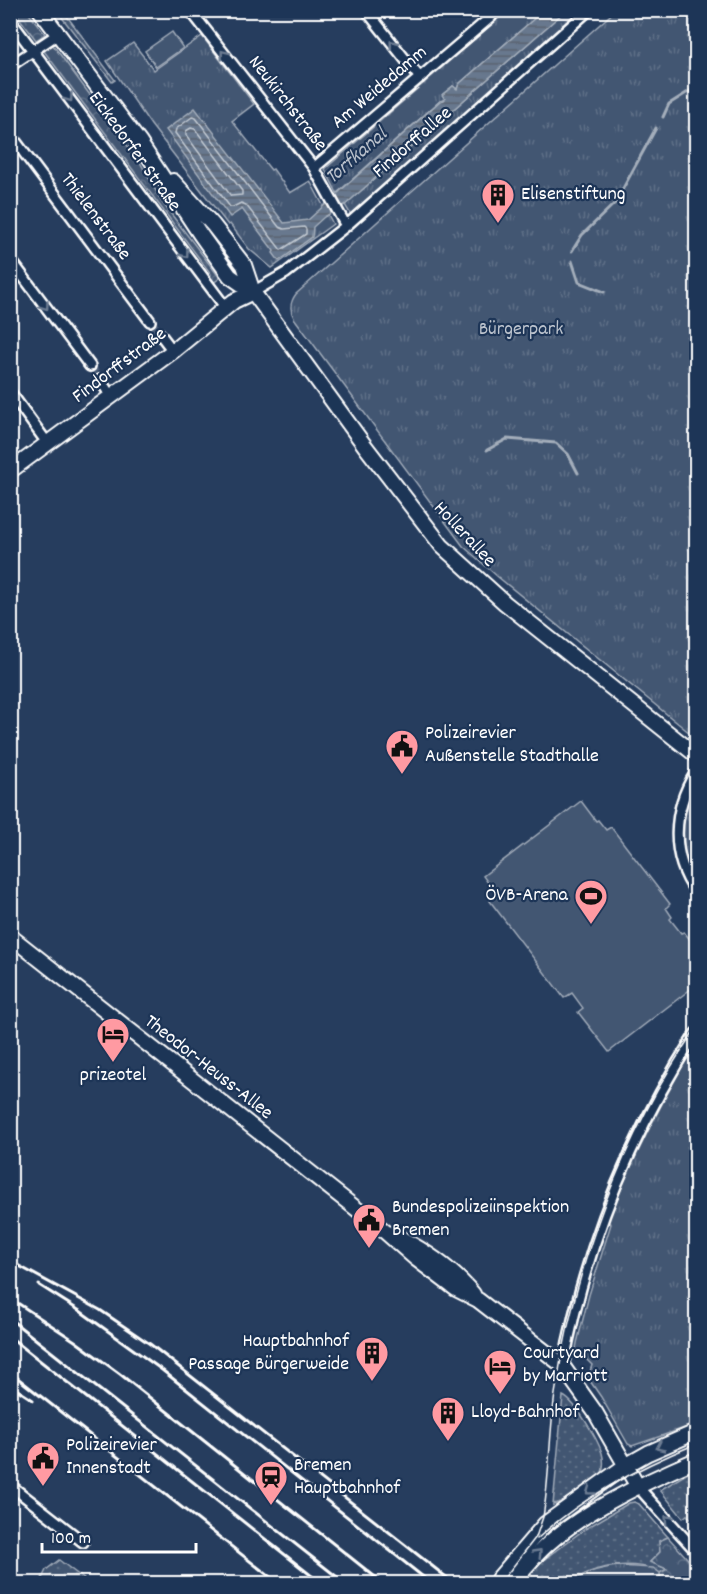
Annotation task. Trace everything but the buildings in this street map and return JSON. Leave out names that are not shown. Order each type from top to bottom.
[{"type":"main road","name":"Eickedorfer Straße","points":[[40,10],[141,144],[230,276],[253,292]]},
{"type":"main road","name":"Findorffstraße","points":[[10,471],[172,351],[234,301],[253,292]]},
{"type":"main road","name":"Hollerallee","points":[[253,292],[365,446],[442,546],[505,603],[696,755]]},
{"type":"main road","name":"Theodor-Heuss-Allee","points":[[10,936],[382,1229],[421,1250],[462,1281],[478,1300],[562,1366],[595,1412],[638,1487]]},
{"type":"main road","points":[[505,1581],[545,1524],[625,1466],[696,1432]]},
{"type":"main road","points":[[505,1581],[550,1542],[617,1497],[696,1460]]},
{"type":"street","name":"Neukirchstraße","points":[[190,10],[314,168],[346,226]]},
{"type":"street","points":[[366,10],[420,78]]},
{"type":"street","name":"Am Weidedamm","points":[[314,168],[491,17],[494,10]]},
{"type":"street","name":"Findorffallee","points":[[253,292],[286,273],[346,226],[589,10]]},
{"type":"street","name":"Eickedorfer Straße","points":[[10,20],[35,50],[226,308]]},
{"type":"street","points":[[10,66],[58,34]]},
{"type":"street","name":"Thielenstraße","points":[[10,134],[150,321]]},
{"type":"street","points":[[10,259],[90,366]]},
{"type":"street","points":[[160,334],[172,351]]},
{"type":"street","points":[[100,380],[111,396]]},
{"type":"street","points":[[10,392],[48,444]]},
{"type":"street","points":[[696,772],[685,796],[676,837],[682,867],[696,892]]},
{"type":"street","points":[[562,1366],[578,1296],[613,1190],[655,1101],[696,1034]]},
{"type":"street","points":[[10,1485],[83,1542]]},
{"type":"street","points":[[638,1487],[696,1551]]},
{"type":"green space","name":"Bürgerpark","points":[[616,10],[696,11],[696,738],[463,546],[294,318],[291,309],[291,303],[296,294]]},
{"type":"green space","points":[[14,11],[27,11],[45,34],[36,40]]},
{"type":"green space","points":[[57,11],[63,11],[115,80],[112,82]]},
{"type":"green space","points":[[507,11],[543,11],[459,84],[457,89],[453,86],[443,94],[446,99],[440,101],[337,193],[325,169]]},
{"type":"green space","points":[[565,11],[583,11],[351,215],[345,205]]},
{"type":"green space","points":[[172,32],[183,48],[156,67],[145,51]]},
{"type":"green space","points":[[202,36],[254,104],[232,121],[271,170],[273,169],[290,193],[310,181],[333,224],[272,268],[249,249],[230,224],[228,225],[151,125],[107,61],[133,43],[154,70]]},
{"type":"green space","points":[[53,45],[141,164],[162,202],[220,278],[213,283],[210,279],[211,274],[44,51]]},
{"type":"green space","points":[[696,786],[696,884],[685,860],[681,835],[685,810]]},
{"type":"green space","name":"ÖVB-Arena","points":[[581,801],[606,830],[611,827],[670,904],[666,908],[672,917],[670,919],[696,947],[696,985],[609,1052],[578,1012],[583,1008],[572,993],[564,998],[490,901],[497,895],[483,876]]},
{"type":"green space","points":[[696,1043],[696,1424],[632,1446],[628,1444],[588,1378],[592,1365],[576,1349],[589,1295],[611,1224],[607,1222],[648,1131]]},
{"type":"green space","points":[[563,1396],[580,1413],[596,1439],[602,1453],[603,1465],[602,1473],[568,1499],[553,1505]]},
{"type":"green space","points":[[696,1468],[696,1532],[690,1526],[694,1522],[687,1515],[683,1518],[660,1490]]},
{"type":"green space","points":[[634,1502],[639,1504],[668,1537],[659,1541],[660,1552],[650,1562],[667,1569],[660,1573],[640,1566],[614,1566],[590,1572],[572,1583],[524,1584],[534,1568],[551,1554],[585,1529]]},
{"type":"green space","points":[[668,1537],[695,1567],[690,1583],[656,1583],[660,1579],[660,1573],[667,1569],[650,1562],[660,1552],[659,1541]]},
{"type":"green space","points":[[59,1560],[89,1583],[40,1583],[46,1570]]},
{"type":"green space","points":[[617,1566],[653,1568],[660,1573],[660,1579],[656,1583],[572,1583],[587,1573]]},
{"type":"water","points":[[543,11],[565,11],[345,205],[324,217],[313,227],[312,237],[279,261],[242,209],[230,217],[166,130],[195,108],[284,223],[308,220],[440,101],[444,100],[442,95],[453,86],[457,89],[459,84]]},
{"type":"waterway","points":[[663,117],[669,104],[696,87]]},
{"type":"waterway","points":[[572,251],[582,235],[615,203],[656,128]]},
{"type":"waterway","points":[[572,261],[579,282],[604,292]]},
{"type":"waterway","points":[[487,450],[507,439],[556,443],[568,454],[578,473]]},
{"type":"tunnel","points":[[150,321],[160,334]]},
{"type":"tunnel","points":[[90,366],[100,380]]},
{"type":"tram line","points":[[501,1582],[536,1537],[543,1517],[553,1409],[564,1346],[575,1298],[605,1204],[645,1113],[696,1028]]},
{"type":"tram line","points":[[537,1539],[573,1510],[613,1484],[696,1444]]},
{"type":"railway","points":[[10,1261],[100,1310],[150,1344],[455,1584]]},
{"type":"railway","points":[[39,1285],[80,1311],[162,1370],[432,1584]]},
{"type":"railway","points":[[10,1298],[120,1374],[384,1584]]},
{"type":"railway","points":[[10,1319],[346,1584]]},
{"type":"railway","points":[[10,1337],[322,1584]]},
{"type":"railway","points":[[10,1372],[279,1584]]},
{"type":"railway","points":[[10,1385],[33,1400]]},
{"type":"place","name":"Elisenstiftung","points":[[498,224]]},
{"type":"place","name":"Polizeirevier Außenstelle Stadthalle","points":[[402,775]]},
{"type":"place","name":"ÖVB-Arena","points":[[591,925]]},
{"type":"place","name":"prizeotel","points":[[113,1063]]},
{"type":"place","name":"Bundespolizeiinspektion Bremen","points":[[369,1249]]},
{"type":"place","name":"Hauptbahnhof Passage Bürgerweide","points":[[372,1382]]},
{"type":"place","name":"Courtyard by Marriott","points":[[500,1395]]},
{"type":"place","name":"Lloyd-Bahnhof","points":[[448,1442]]},
{"type":"place","name":"Polizeirevier Innenstadt","points":[[43,1487]]},
{"type":"place","name":"Bremen Hauptbahnhof","points":[[271,1506]]},
{"type":"water label","name":"Torfkanal","points":[[357,157]]}]
